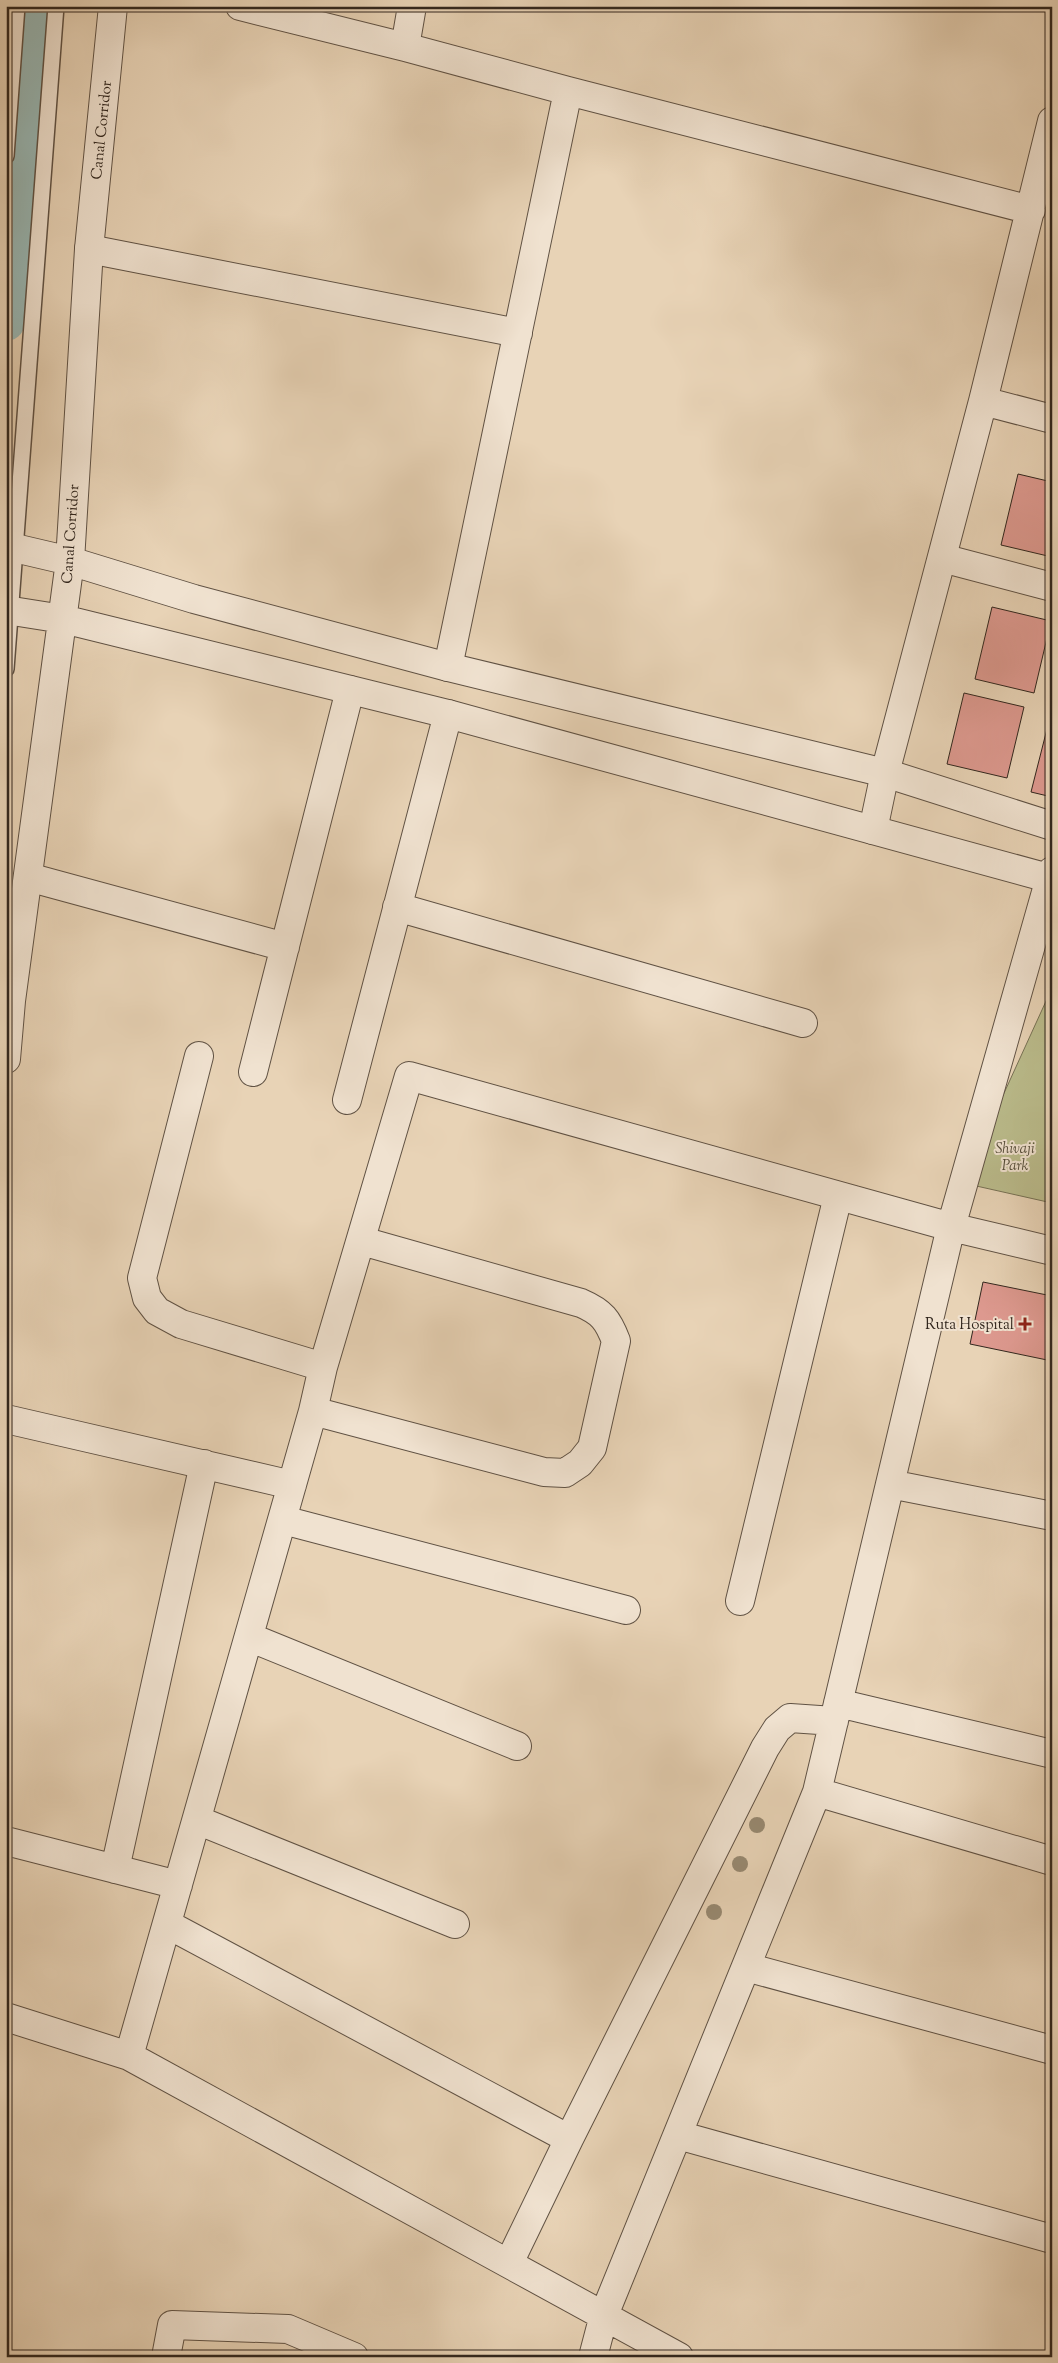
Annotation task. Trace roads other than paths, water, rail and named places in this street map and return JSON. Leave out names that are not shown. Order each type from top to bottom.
[{"type":"street","name":"Canal Corridor","points":[[6,1059],[11,1001],[70,561],[89,249],[113,6]]},
{"type":"street","points":[[240,6],[405,46],[568,91],[1031,210]]},
{"type":"street","points":[[405,46],[412,6]]},
{"type":"street","points":[[448,667],[568,91]]},
{"type":"street","points":[[873,830],[885,773],[1031,210],[1048,156],[1052,121]]},
{"type":"street","points":[[89,249],[518,333]]},
{"type":"street","points":[[983,401],[1052,419]]},
{"type":"street","points":[[10,547],[70,561],[194,599],[448,667],[885,773],[1052,826]]},
{"type":"street","points":[[942,558],[1052,588]]},
{"type":"street","points":[[8,610],[62,619],[448,714],[873,830],[1051,876],[951,1227],[817,1792],[604,2315],[593,2357]]},
{"type":"street","points":[[253,1072],[350,690]]},
{"type":"street","points":[[347,1100],[448,714]]},
{"type":"street","points":[[28,877],[285,947]]},
{"type":"street","points":[[397,907],[803,1023]]},
{"type":"street","points":[[199,1056],[142,1278],[147,1298],[157,1311],[182,1324],[323,1367]]},
{"type":"street","points":[[130,2056],[283,1520],[323,1367],[362,1241],[409,1076],[951,1227],[1052,1251]]},
{"type":"street","points":[[740,1601],[838,1196]]},
{"type":"street","points":[[313,1411],[544,1472],[565,1473],[580,1463],[592,1448],[616,1341],[610,1324],[597,1310],[581,1303],[362,1241]]},
{"type":"street","points":[[6,1419],[292,1485]]},
{"type":"street","points":[[115,1869],[204,1464]]},
{"type":"street","points":[[890,1484],[1052,1516]]},
{"type":"street","points":[[283,1520],[626,1610]]},
{"type":"street","points":[[249,1637],[517,1746]]},
{"type":"street","points":[[510,2263],[569,2139],[769,1742],[777,1730],[790,1718],[836,1712],[1052,1754]]},
{"type":"street","points":[[817,1792],[1052,1861]]},
{"type":"street","points":[[197,1820],[455,1924]]},
{"type":"street","points":[[6,1841],[178,1885]]},
{"type":"street","points":[[167,1924],[569,2139]]},
{"type":"street","points":[[746,1967],[1052,2050]]},
{"type":"street","points":[[6,2017],[130,2056],[679,2357]]},
{"type":"street","points":[[678,2135],[1052,2239]]},
{"type":"street","points":[[166,2357],[172,2325],[288,2329],[354,2357]]},
{"type":"lane","points":[[6,156],[17,6]]},
{"type":"lane","points":[[6,669],[10,547],[56,6]]},
{"type":"waterway","points":[[6,322],[33,6]]},
{"type":"place","name":"Ruta Hospital","points":[[1025,1324]]},
{"type":"park label","name":"Shivaji Park","points":[[1015,1156]]}]
